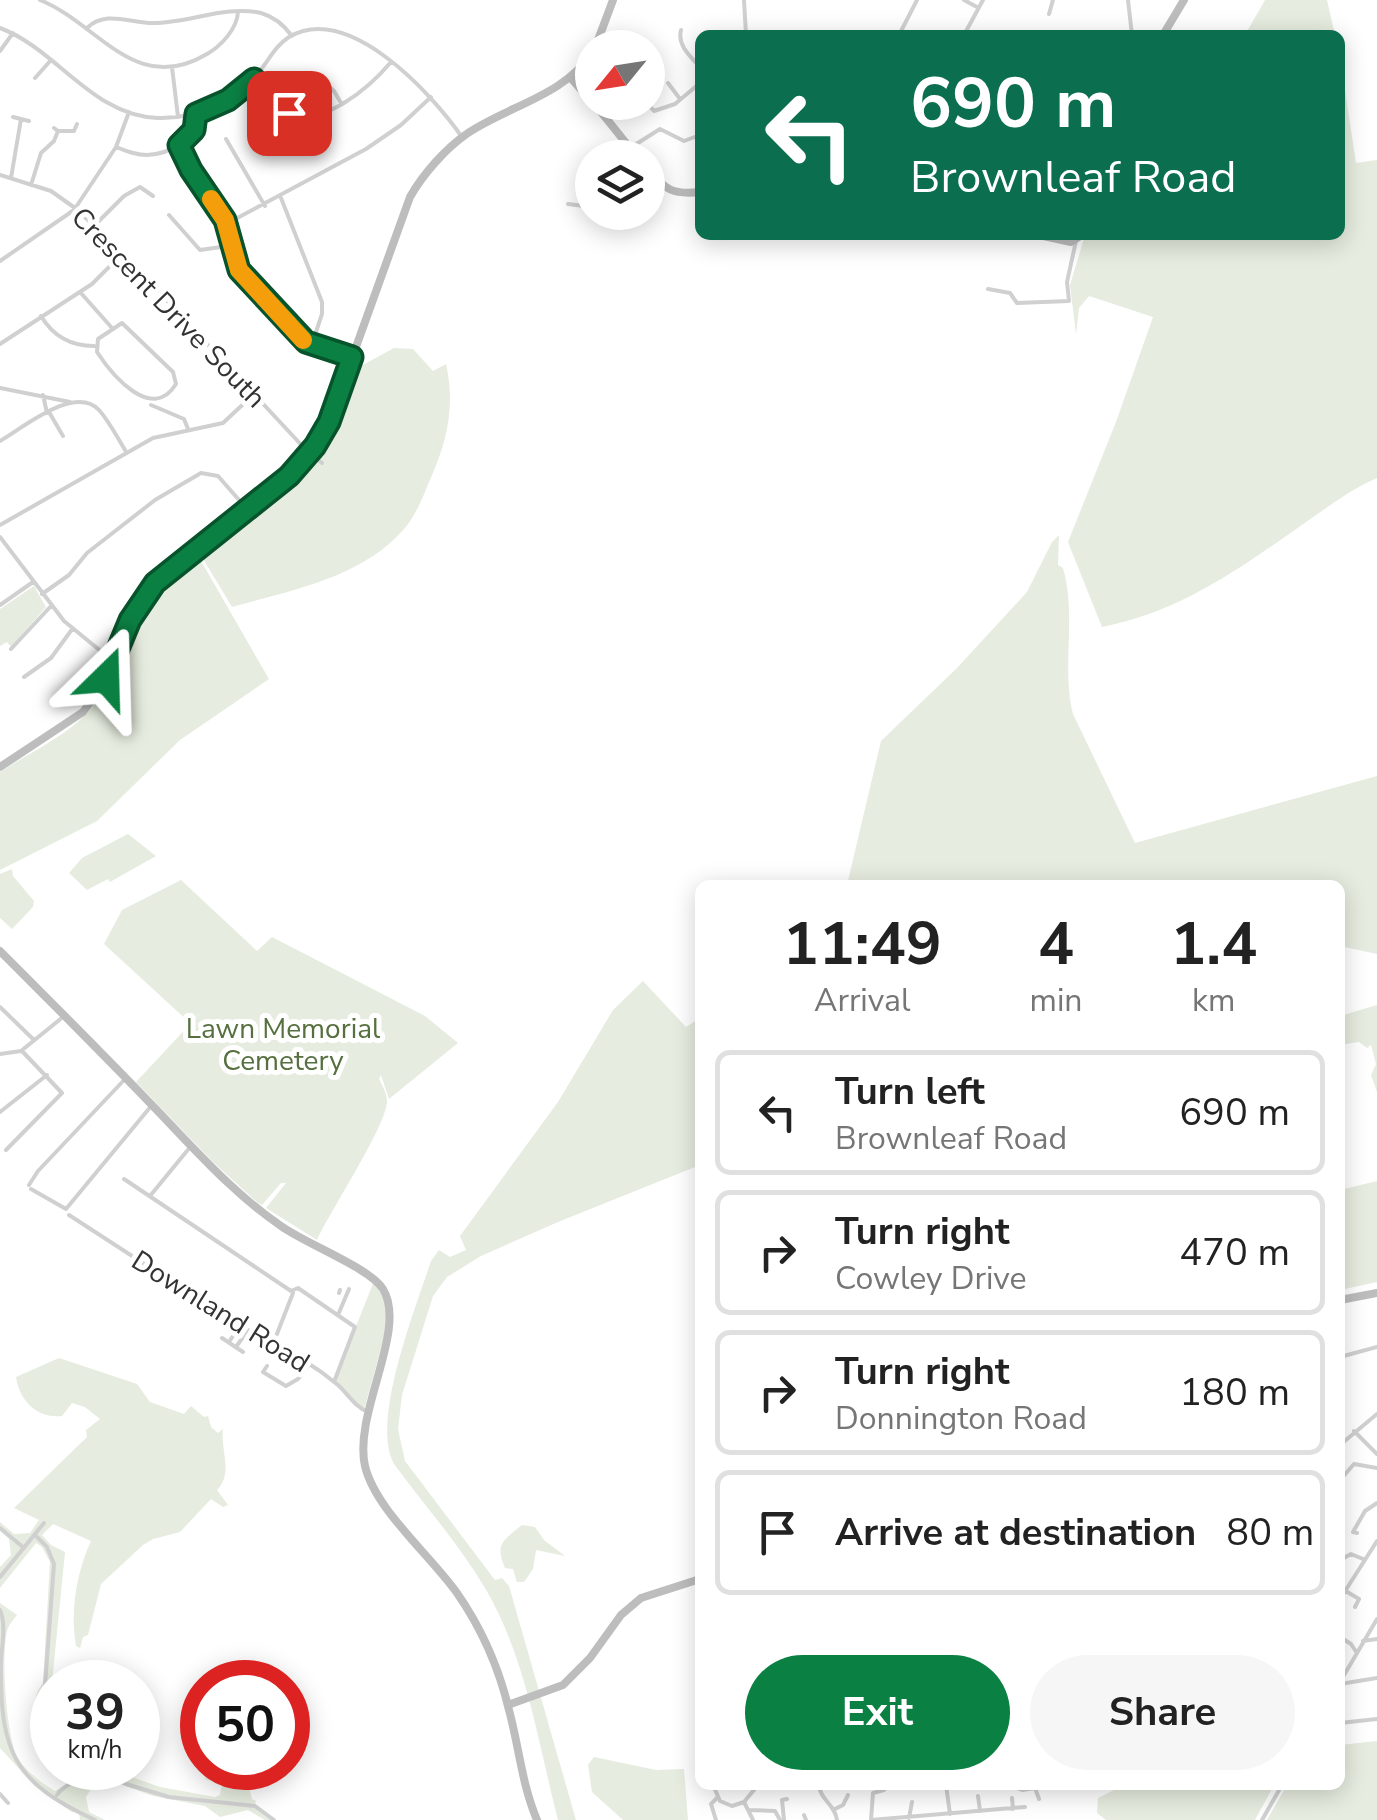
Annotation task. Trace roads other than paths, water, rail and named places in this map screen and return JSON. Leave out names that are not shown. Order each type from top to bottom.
[{"type":"street","points":[[40,0],[128,58],[149,66],[172,67],[193,62],[214,50],[235,25],[238,12]]},
{"type":"street","points":[[602,30],[613,0]]},
{"type":"street","points":[[744,0],[746,30]]},
{"type":"street","points":[[964,0],[978,8]]},
{"type":"street","points":[[967,30],[983,0]]},
{"type":"street","points":[[1049,9],[1054,0]]},
{"type":"street","points":[[1128,0],[1131,30]]},
{"type":"street","points":[[1165,30],[1184,0]]},
{"type":"street","points":[[902,30],[916,1]]},
{"type":"street","points":[[87,28],[105,18],[166,22],[238,12],[273,18],[292,36]]},
{"type":"street","points":[[0,28],[14,33],[98,98],[129,112],[158,118],[196,114],[228,100],[254,79],[276,48],[292,36],[314,30],[332,31],[392,62],[431,97],[462,137]]},
{"type":"street","points":[[682,30],[682,46],[695,61]]},
{"type":"street","points":[[0,51],[14,33]]},
{"type":"street","points":[[35,78],[51,60]]},
{"type":"street","points":[[254,79],[278,106],[306,116],[341,103],[372,82],[392,62]]},
{"type":"street","points":[[172,67],[178,117]]},
{"type":"street","points":[[0,767],[82,712],[104,683],[130,620],[149,590],[289,476],[310,454],[329,422],[410,197],[422,179],[462,137],[575,73]]},
{"type":"street","points":[[571,78],[575,82]]},
{"type":"street","points":[[321,80],[341,103]]},
{"type":"street","points":[[668,82],[680,99]]},
{"type":"street","points":[[665,106],[695,87]]},
{"type":"street","points":[[226,224],[375,144],[431,97]]},
{"type":"street","points":[[278,106],[274,112],[284,133],[305,122],[306,116]]},
{"type":"street","points":[[0,261],[75,208],[116,147],[129,112]]},
{"type":"street","points":[[116,147],[145,155],[179,145],[194,130],[196,114]]},
{"type":"street","points":[[13,117],[29,121]]},
{"type":"street","points":[[11,178],[22,119]]},
{"type":"street","points":[[607,120],[623,140]]},
{"type":"street","points":[[31,185],[41,153],[53,142],[56,129],[74,131],[77,124]]},
{"type":"street","points":[[642,140],[660,128],[684,141],[695,137]]},
{"type":"street","points":[[226,139],[264,206]]},
{"type":"street","points":[[179,145],[226,224],[239,270],[302,339],[352,357]]},
{"type":"street","name":"Crescent Drive South","points":[[0,174],[51,192],[75,208],[123,253],[322,463]]},
{"type":"street","points":[[94,226],[140,186],[153,196]]},
{"type":"street","points":[[665,187],[672,193],[695,192]]},
{"type":"street","points":[[281,197],[322,302],[312,344]]},
{"type":"street","points":[[568,204],[575,207]]},
{"type":"street","points":[[169,215],[200,250],[230,246]]},
{"type":"street","points":[[988,289],[1012,294],[1017,303],[1069,301],[1067,282],[1078,240]]},
{"type":"street","points":[[0,344],[80,292],[123,253]]},
{"type":"street","points":[[80,292],[112,328]]},
{"type":"street","points":[[41,316],[54,335],[86,346],[95,346],[112,328],[122,323],[128,325],[174,372],[174,388],[158,398],[132,391],[118,380],[95,346]]},
{"type":"street","points":[[0,388],[86,402],[97,408],[126,452]]},
{"type":"street","points":[[0,525],[161,435],[224,423],[254,394]]},
{"type":"street","points":[[43,395],[48,413],[63,436]]},
{"type":"street","points":[[0,442],[70,402]]},
{"type":"street","points":[[151,405],[161,405],[184,419],[188,429]]},
{"type":"street","points":[[42,594],[69,575],[86,553],[147,506],[201,474],[219,477],[247,509]]},
{"type":"street","points":[[0,536],[51,606],[108,656]]},
{"type":"street","points":[[0,605],[34,582]]},
{"type":"street","points":[[11,649],[21,645],[51,606]]},
{"type":"street","points":[[24,677],[51,658],[73,628]]},
{"type":"street","points":[[0,951],[242,1195],[278,1224],[366,1272],[380,1284],[388,1299],[390,1321],[368,1412],[363,1453],[374,1490],[464,1604],[491,1655],[537,1820]]},
{"type":"street","points":[[0,1006],[34,1040]]},
{"type":"street","points":[[0,1054],[22,1051],[65,1015]]},
{"type":"street","points":[[6,1150],[62,1093],[22,1051]]},
{"type":"street","points":[[0,1112],[47,1075]]},
{"type":"street","name":"Downland Road","points":[[126,1078],[41,1166],[30,1187],[334,1382],[368,1412]]},
{"type":"street","points":[[67,1212],[152,1105]]},
{"type":"street","points":[[150,1196],[192,1146]]},
{"type":"street","points":[[124,1178],[293,1292]]},
{"type":"street","points":[[273,1344],[298,1288],[355,1328],[334,1382]]},
{"type":"street","points":[[338,1316],[349,1290]]},
{"type":"street","points":[[339,1292],[346,1297]]},
{"type":"street","points":[[1345,1299],[1377,1293]]},
{"type":"street","points":[[229,1342],[240,1325]]},
{"type":"street","points":[[236,1347],[248,1330]]},
{"type":"street","points":[[222,1338],[244,1352]]},
{"type":"street","points":[[1345,1356],[1377,1347]]},
{"type":"street","points":[[286,1386],[308,1366]]},
{"type":"street","points":[[263,1372],[286,1386]]},
{"type":"street","points":[[285,1395],[286,1386]]},
{"type":"street","points":[[1345,1440],[1377,1414]]},
{"type":"street","points":[[1354,1431],[1374,1452],[1377,1444]]},
{"type":"street","points":[[1367,1466],[1372,1460]]},
{"type":"street","points":[[1345,1474],[1352,1465],[1377,1468]]},
{"type":"street","points":[[1356,1534],[1364,1514],[1377,1503]]},
{"type":"street","points":[[0,1577],[44,1523]]},
{"type":"street","points":[[0,1528],[24,1548]]},
{"type":"street","points":[[34,1535],[49,1550],[54,1564],[47,1660]]},
{"type":"street","points":[[1345,1588],[1377,1541]]},
{"type":"street","points":[[1345,1557],[1351,1554],[1363,1559]]},
{"type":"street","points":[[508,1705],[551,1692],[568,1682],[621,1616],[641,1598],[695,1581]]},
{"type":"street","points":[[1345,1590],[1361,1596],[1354,1608]]},
{"type":"street","points":[[0,1610],[4,1621],[1,1696],[5,1738],[19,1768],[85,1818],[95,1820]]},
{"type":"street","points":[[1345,1673],[1374,1630],[1377,1619]]},
{"type":"street","points":[[1351,1644],[1377,1639]]},
{"type":"street","points":[[1345,1640],[1356,1653]]},
{"type":"street","points":[[1345,1676],[1350,1681]]},
{"type":"street","points":[[1345,1682],[1377,1678]]},
{"type":"street","points":[[1345,1722],[1377,1719]]},
{"type":"street","points":[[56,1797],[60,1790]]},
{"type":"street","points":[[145,1790],[167,1797],[255,1806],[274,1820]]},
{"type":"street","points":[[714,1790],[729,1806],[744,1802],[753,1790]]},
{"type":"street","points":[[820,1790],[836,1809],[837,1820]]},
{"type":"street","points":[[884,1790],[870,1792],[871,1820],[1026,1807]]},
{"type":"street","points":[[948,1790],[950,1814]]},
{"type":"street","points":[[1038,1790],[1038,1799]]},
{"type":"street","points":[[1262,1820],[1279,1790]]},
{"type":"street","points":[[0,1794],[5,1802]]},
{"type":"street","points":[[836,1809],[848,1795]]},
{"type":"street","points":[[978,1796],[980,1811]]},
{"type":"street","points":[[716,1820],[711,1806],[718,1797]]},
{"type":"street","points":[[1012,1798],[1013,1808]]},
{"type":"street","points":[[782,1800],[782,1820]]},
{"type":"street","points":[[744,1802],[753,1820]]},
{"type":"street","points":[[909,1818],[912,1802]]},
{"type":"street","points":[[748,1810],[775,1811],[782,1820]]},
{"type":"park label","name":"Lawn Memorial Cemetery","points":[[283,1044]]}]
